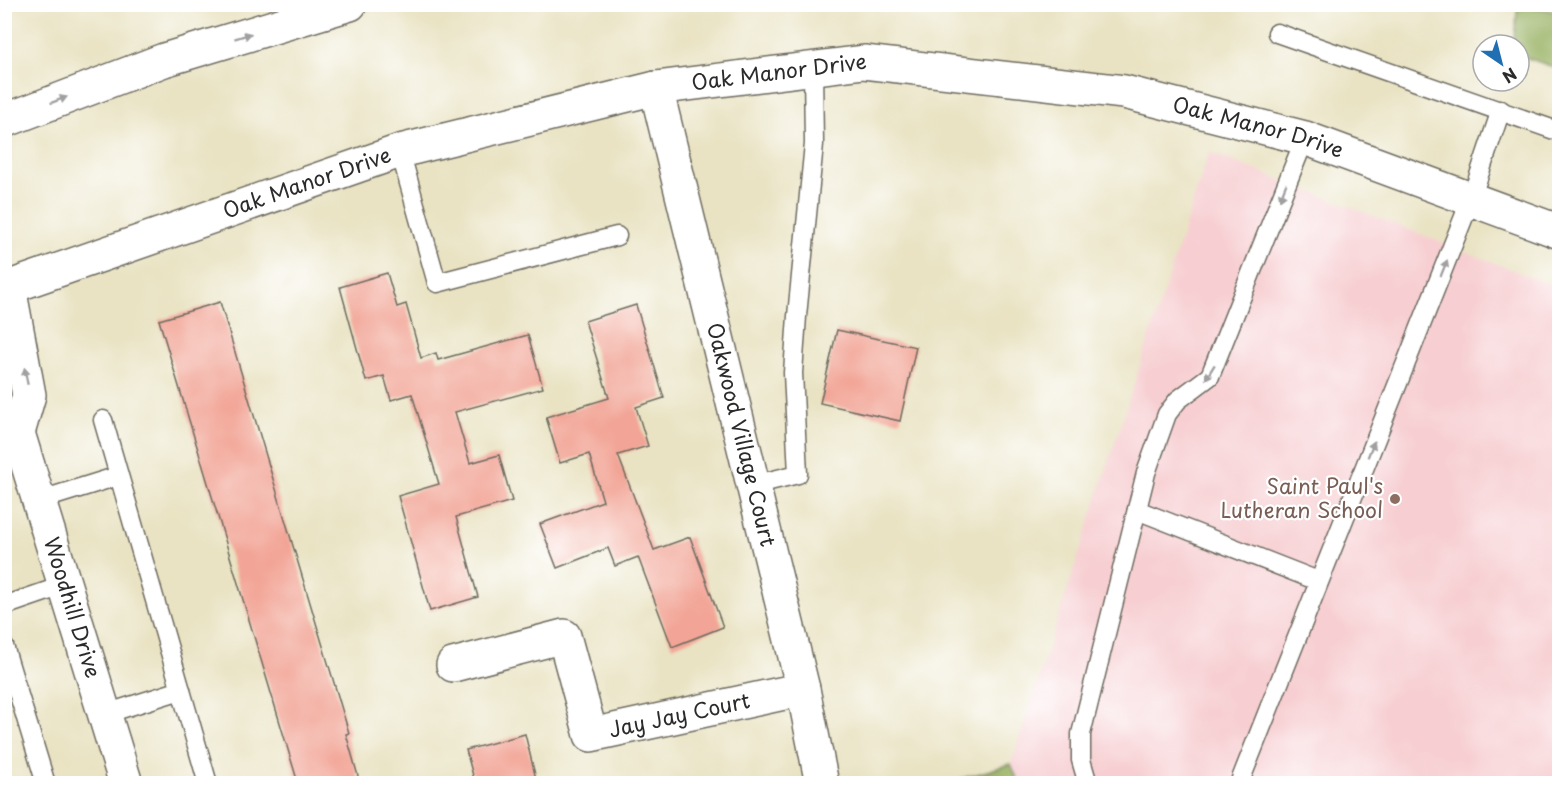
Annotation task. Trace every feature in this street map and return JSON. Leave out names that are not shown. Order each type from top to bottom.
[{"type":"main road","points":[[4,121],[164,60],[350,4]]},
{"type":"main road","name":"Oak Manor Drive","points":[[7,288],[400,151],[656,88],[864,62],[1124,92],[1305,138],[1560,232]]},
{"type":"main road","name":"Oakwood Village Court","points":[[656,88],[803,689],[822,783]]},
{"type":"main road","name":"Woodhill Drive","points":[[7,288],[29,395],[11,425],[65,585],[126,783]]},
{"type":"main road","name":"Jay Jay Court","points":[[453,665],[564,636],[591,735],[803,689]]},
{"type":"lane","points":[[1277,33],[1560,132]]},
{"type":"lane","points":[[753,485],[798,474],[793,373],[814,144],[813,68]]},
{"type":"lane","points":[[1239,783],[1471,200],[1501,110]]},
{"type":"lane","points":[[1088,783],[1081,760],[1081,734],[1146,473],[1167,414],[1178,400],[1210,376],[1305,138]]},
{"type":"lane","points":[[400,151],[437,283],[617,236]]},
{"type":"lane","points":[[103,420],[208,783]]},
{"type":"lane","points":[[38,501],[118,476]]},
{"type":"lane","points":[[1137,510],[1318,581]]},
{"type":"lane","points":[[4,606],[65,585]]},
{"type":"lane","points":[[4,646],[46,783]]},
{"type":"lane","points":[[105,714],[181,690]]},
{"type":"shaded area","points":[[1209,152],[1559,288],[1559,783],[1019,784],[1011,764]]},
{"type":"green space","points":[[1518,5],[1559,12],[1559,69],[1531,59],[1531,33],[1514,33]]},
{"type":"green space","points":[[1011,764],[1019,783],[947,783]]},
{"type":"building","points":[[387,273],[397,307],[406,304],[421,358],[436,353],[438,360],[528,335],[543,388],[455,412],[470,463],[499,455],[512,501],[456,517],[478,597],[430,611],[398,496],[439,484],[412,394],[391,400],[384,376],[366,381],[340,287]]},
{"type":"building","points":[[220,302],[349,733],[346,734],[360,783],[298,783],[159,320]]},
{"type":"building","points":[[636,305],[664,398],[636,407],[648,446],[618,455],[654,550],[690,537],[723,627],[672,647],[638,557],[615,566],[608,548],[557,568],[540,524],[603,501],[589,454],[560,463],[546,417],[609,398],[585,321]]},
{"type":"building","points":[[837,330],[916,347],[900,421],[820,403]]},
{"type":"building","points":[[525,734],[537,783],[475,783],[466,750]]},
{"type":"place","name":"Saint Paul's Lutheran School","points":[[1395,499]]}]
